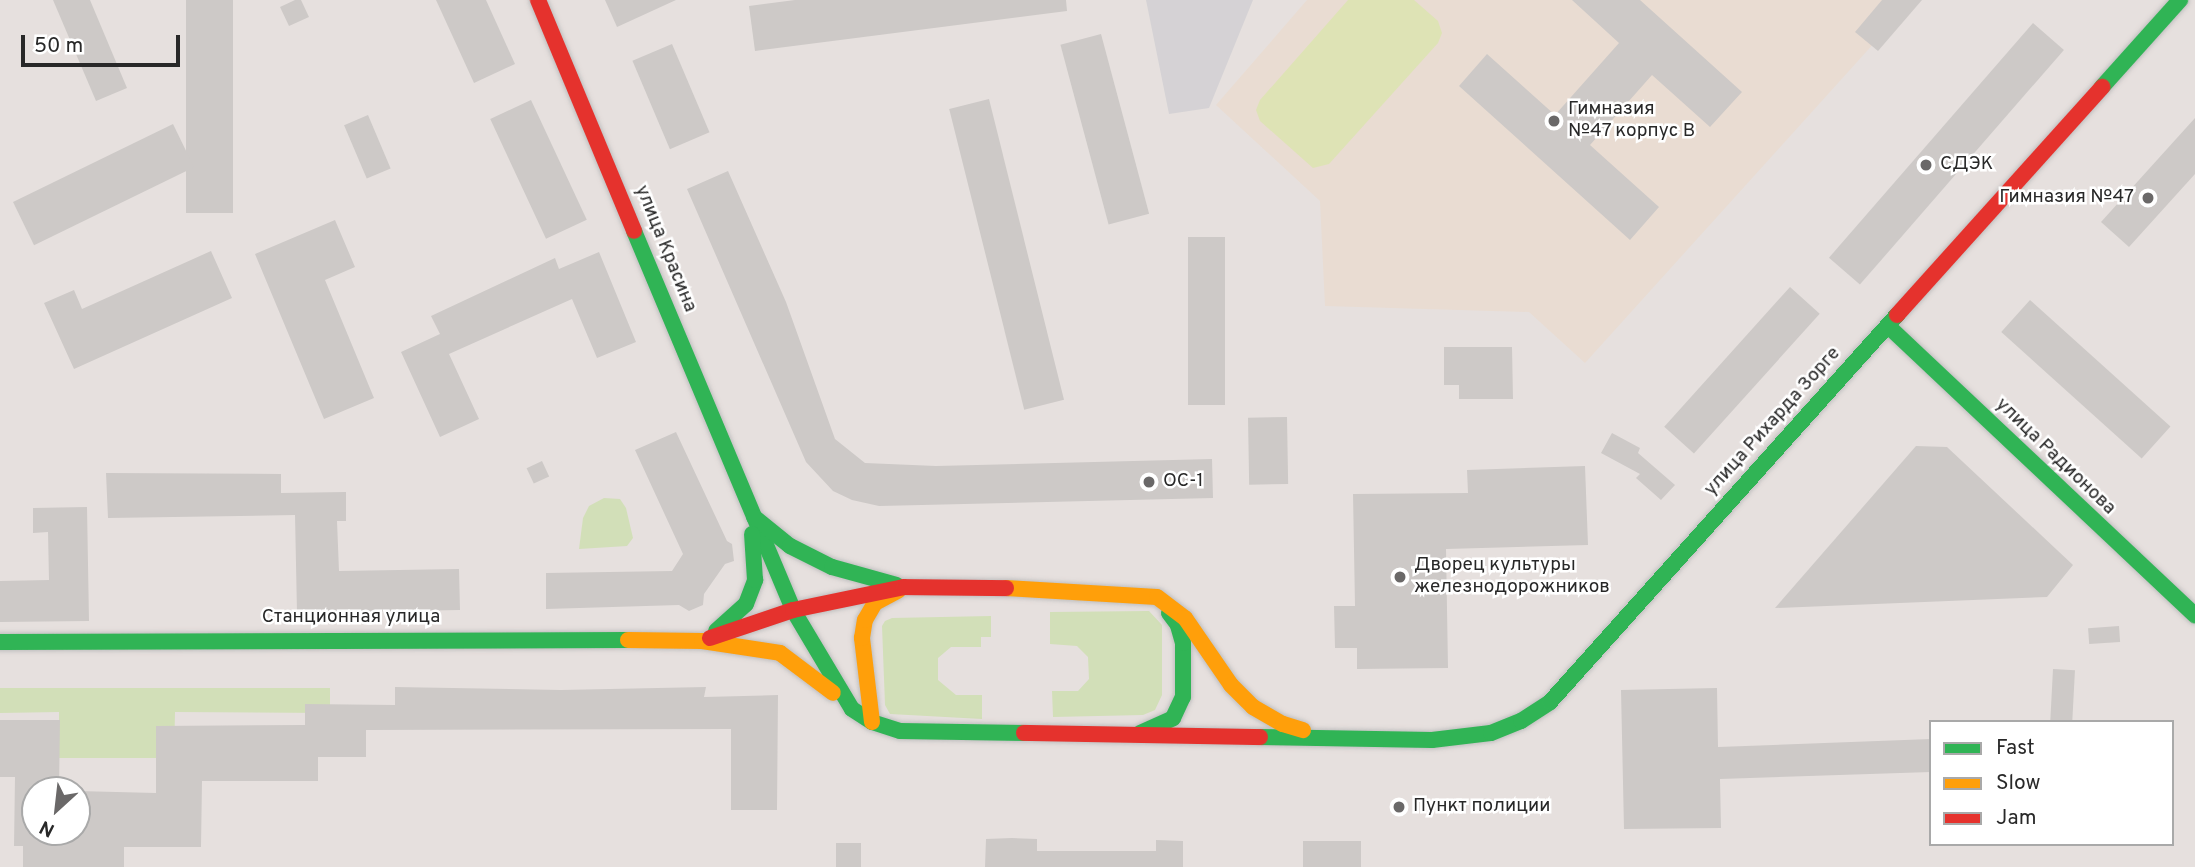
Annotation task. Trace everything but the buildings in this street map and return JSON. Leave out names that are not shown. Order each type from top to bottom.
[{"type":"main road","name":"улица Красина","points":[[538,0],[751,515],[793,610]]},
{"type":"main road","name":"улица Рихарда Зорге","points":[[1330,737],[1460,739],[1491,733],[1521,722],[1550,702],[2180,0]]},
{"type":"main road","name":"улица Радионова","points":[[1888,326],[2195,615]]},
{"type":"main road","points":[[751,515],[790,546],[832,567],[904,587]]},
{"type":"main road","points":[[702,641],[730,621],[746,604],[755,580],[751,515]]},
{"type":"main road","points":[[872,722],[862,638],[864,620],[875,603],[904,587]]},
{"type":"main road","name":"Станционная улица","points":[[702,641],[793,610],[904,587],[1009,588],[1157,597]]},
{"type":"main road","points":[[1157,597],[1185,618],[1231,685],[1253,707],[1283,724],[1330,737]]},
{"type":"main road","points":[[1140,733],[1173,718],[1182,697],[1183,643],[1178,625],[1157,597]]},
{"type":"main road","points":[[793,610],[852,709],[872,722],[900,731],[1330,737]]},
{"type":"main road","name":"Станционная улица","points":[[0,642],[546,638],[702,641],[780,653],[805,668],[852,709]]},
{"type":"shaded area","points":[[1146,0],[1253,0],[1209,108],[1169,114]]},
{"type":"shaded area","points":[[1307,0],[1913,0],[1585,363],[1529,312],[1325,306],[1320,201],[1216,105]]},
{"type":"green space","points":[[1348,0],[1414,0],[1438,21],[1442,33],[1438,43],[1329,164],[1313,168],[1260,121],[1256,110],[1260,100]]},
{"type":"green space","points":[[604,498],[620,499],[626,508],[633,538],[627,546],[579,549],[583,518],[589,506]]},
{"type":"green space","points":[[1149,611],[1162,625],[1162,695],[1155,710],[1143,715],[1053,717],[1052,691],[1078,691],[1089,679],[1088,657],[1077,646],[1050,644],[1050,612]]},
{"type":"green space","points":[[991,616],[991,637],[981,637],[981,647],[951,647],[938,658],[938,680],[956,695],[982,695],[982,719],[890,714],[885,705],[882,626],[885,621],[892,618]]},
{"type":"green space","points":[[0,688],[330,688],[330,713],[175,712],[174,758],[59,758],[59,712],[0,713]]},
{"type":"traffic: fast","points":[[2102,87],[2180,0]]},
{"type":"traffic: fast","points":[[634,231],[793,610],[852,709],[872,722],[900,731],[1024,733]]},
{"type":"traffic: fast","points":[[1260,737],[1432,740],[1491,733],[1521,721],[1550,702],[1897,315]]},
{"type":"traffic: fast","points":[[1888,326],[2195,615]]},
{"type":"traffic: fast","points":[[754,517],[790,546],[832,567],[897,585]]},
{"type":"traffic: fast","points":[[716,631],[746,604],[755,580],[752,534]]},
{"type":"traffic: fast","points":[[1140,733],[1173,718],[1183,697],[1183,643],[1178,625],[1169,613]]},
{"type":"traffic: fast","points":[[0,642],[628,640]]},
{"type":"traffic: slow","points":[[1006,588],[1157,597],[1185,618],[1231,685],[1253,707],[1283,724],[1303,730]]},
{"type":"traffic: slow","points":[[872,722],[862,638],[865,620],[875,603],[898,591]]},
{"type":"traffic: slow","points":[[628,640],[702,641],[780,653],[833,693]]},
{"type":"traffic: jam","points":[[538,0],[634,231]]},
{"type":"traffic: jam","points":[[1897,315],[2102,87]]},
{"type":"traffic: jam","points":[[710,638],[793,610],[904,587],[1006,588]]},
{"type":"traffic: jam","points":[[1024,733],[1260,737]]},
{"type":"place","name":"Гимназия №47 корпус В","points":[[1554,121]]},
{"type":"place","name":"СДЭК","points":[[1926,165]]},
{"type":"place","name":"Гимназия №47","points":[[2148,198]]},
{"type":"place","name":"ОС-1","points":[[1149,482]]},
{"type":"place","name":"Дворец культуры железнодорожников","points":[[1400,577]]},
{"type":"place","name":"Пункт полиции","points":[[1399,807]]}]
